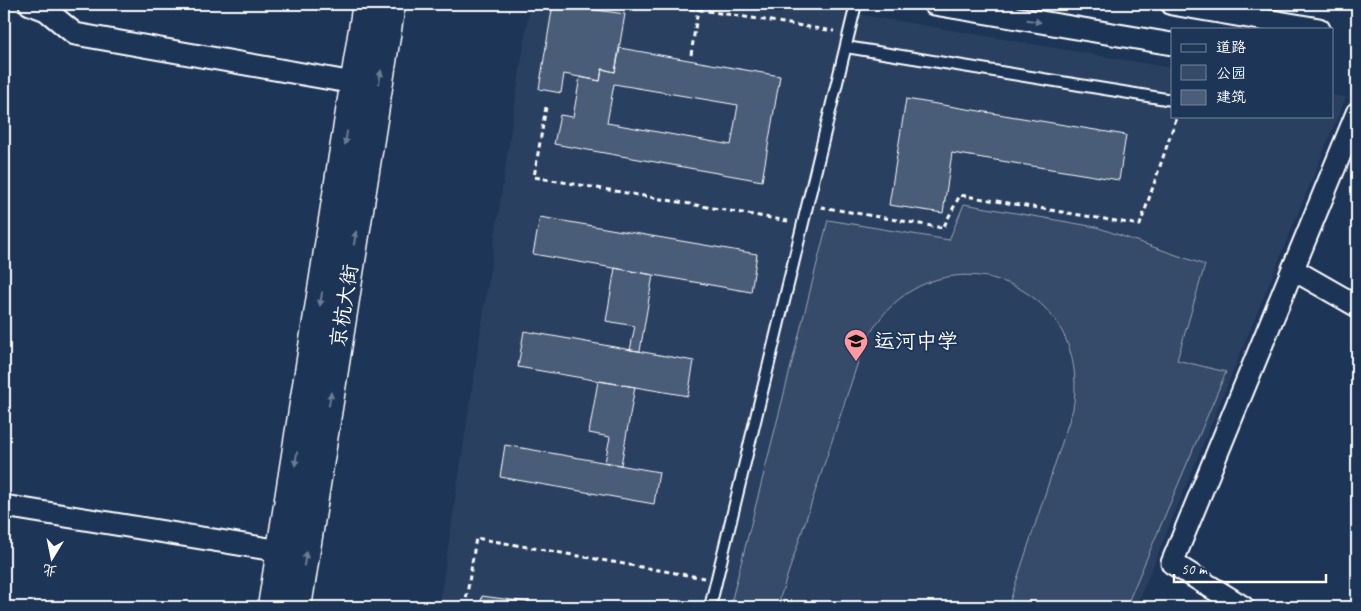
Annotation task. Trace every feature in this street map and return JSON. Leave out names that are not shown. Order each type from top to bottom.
[{"type":"main road","name":"京杭大街","points":[[272,607],[367,4]]},
{"type":"main road","name":"京杭大街","points":[[297,607],[391,4]]},
{"type":"street","points":[[30,4],[46,10],[75,34],[354,82]]},
{"type":"street","points":[[934,4],[1171,44]]},
{"type":"street","points":[[1172,4],[1313,28]]},
{"type":"street","points":[[1243,607],[1172,563],[1357,113]]},
{"type":"street","points":[[1294,270],[1357,306]]},
{"type":"street","points":[[4,506],[281,551]]},
{"type":"lane","points":[[710,607],[856,4]]},
{"type":"lane","points":[[846,47],[1171,100]]},
{"type":"path","points":[[663,4],[849,34]]},
{"type":"path","points":[[691,55],[698,9]]},
{"type":"path","points":[[546,107],[534,177],[803,224]]},
{"type":"path","points":[[808,204],[943,228],[960,196],[1140,225],[1176,118]]},
{"type":"path","points":[[464,607],[476,538],[716,580]]},
{"type":"shaded area","name":"运河中学","points":[[530,4],[799,4],[1171,68],[1171,118],[1334,118],[1334,95],[1346,97],[1136,607],[439,607]]},
{"type":"green space","points":[[964,204],[1096,227],[1205,265],[1177,360],[1226,372],[1126,607],[1008,607],[1073,409],[1073,361],[1056,322],[1029,294],[994,279],[955,276],[918,287],[884,313],[860,356],[777,607],[730,607],[828,220],[949,240]]},
{"type":"building","points":[[553,4],[625,14],[615,72],[602,69],[600,81],[564,74],[561,93],[539,89]]},
{"type":"building","points":[[620,48],[780,76],[762,181],[554,144],[560,115],[573,117],[580,77],[600,81],[602,69],[615,72]],"holes":[[[614,84],[738,105],[731,145],[607,123]]]},
{"type":"building","points":[[906,99],[1126,135],[1119,180],[952,153],[943,213],[889,205]]},
{"type":"building","points":[[540,217],[757,254],[751,292],[533,254]]},
{"type":"building","points":[[615,268],[653,275],[640,351],[630,350],[635,326],[606,321]]},
{"type":"building","points":[[524,331],[694,361],[688,396],[518,367]]},
{"type":"building","points":[[598,381],[635,387],[621,465],[605,462],[610,437],[589,433]]},
{"type":"building","points":[[505,445],[659,472],[654,504],[500,477]]},
{"type":"building","points":[[482,596],[533,603],[532,607],[480,607]]},
{"type":"place","name":"运河中学","points":[[856,362]]}]
